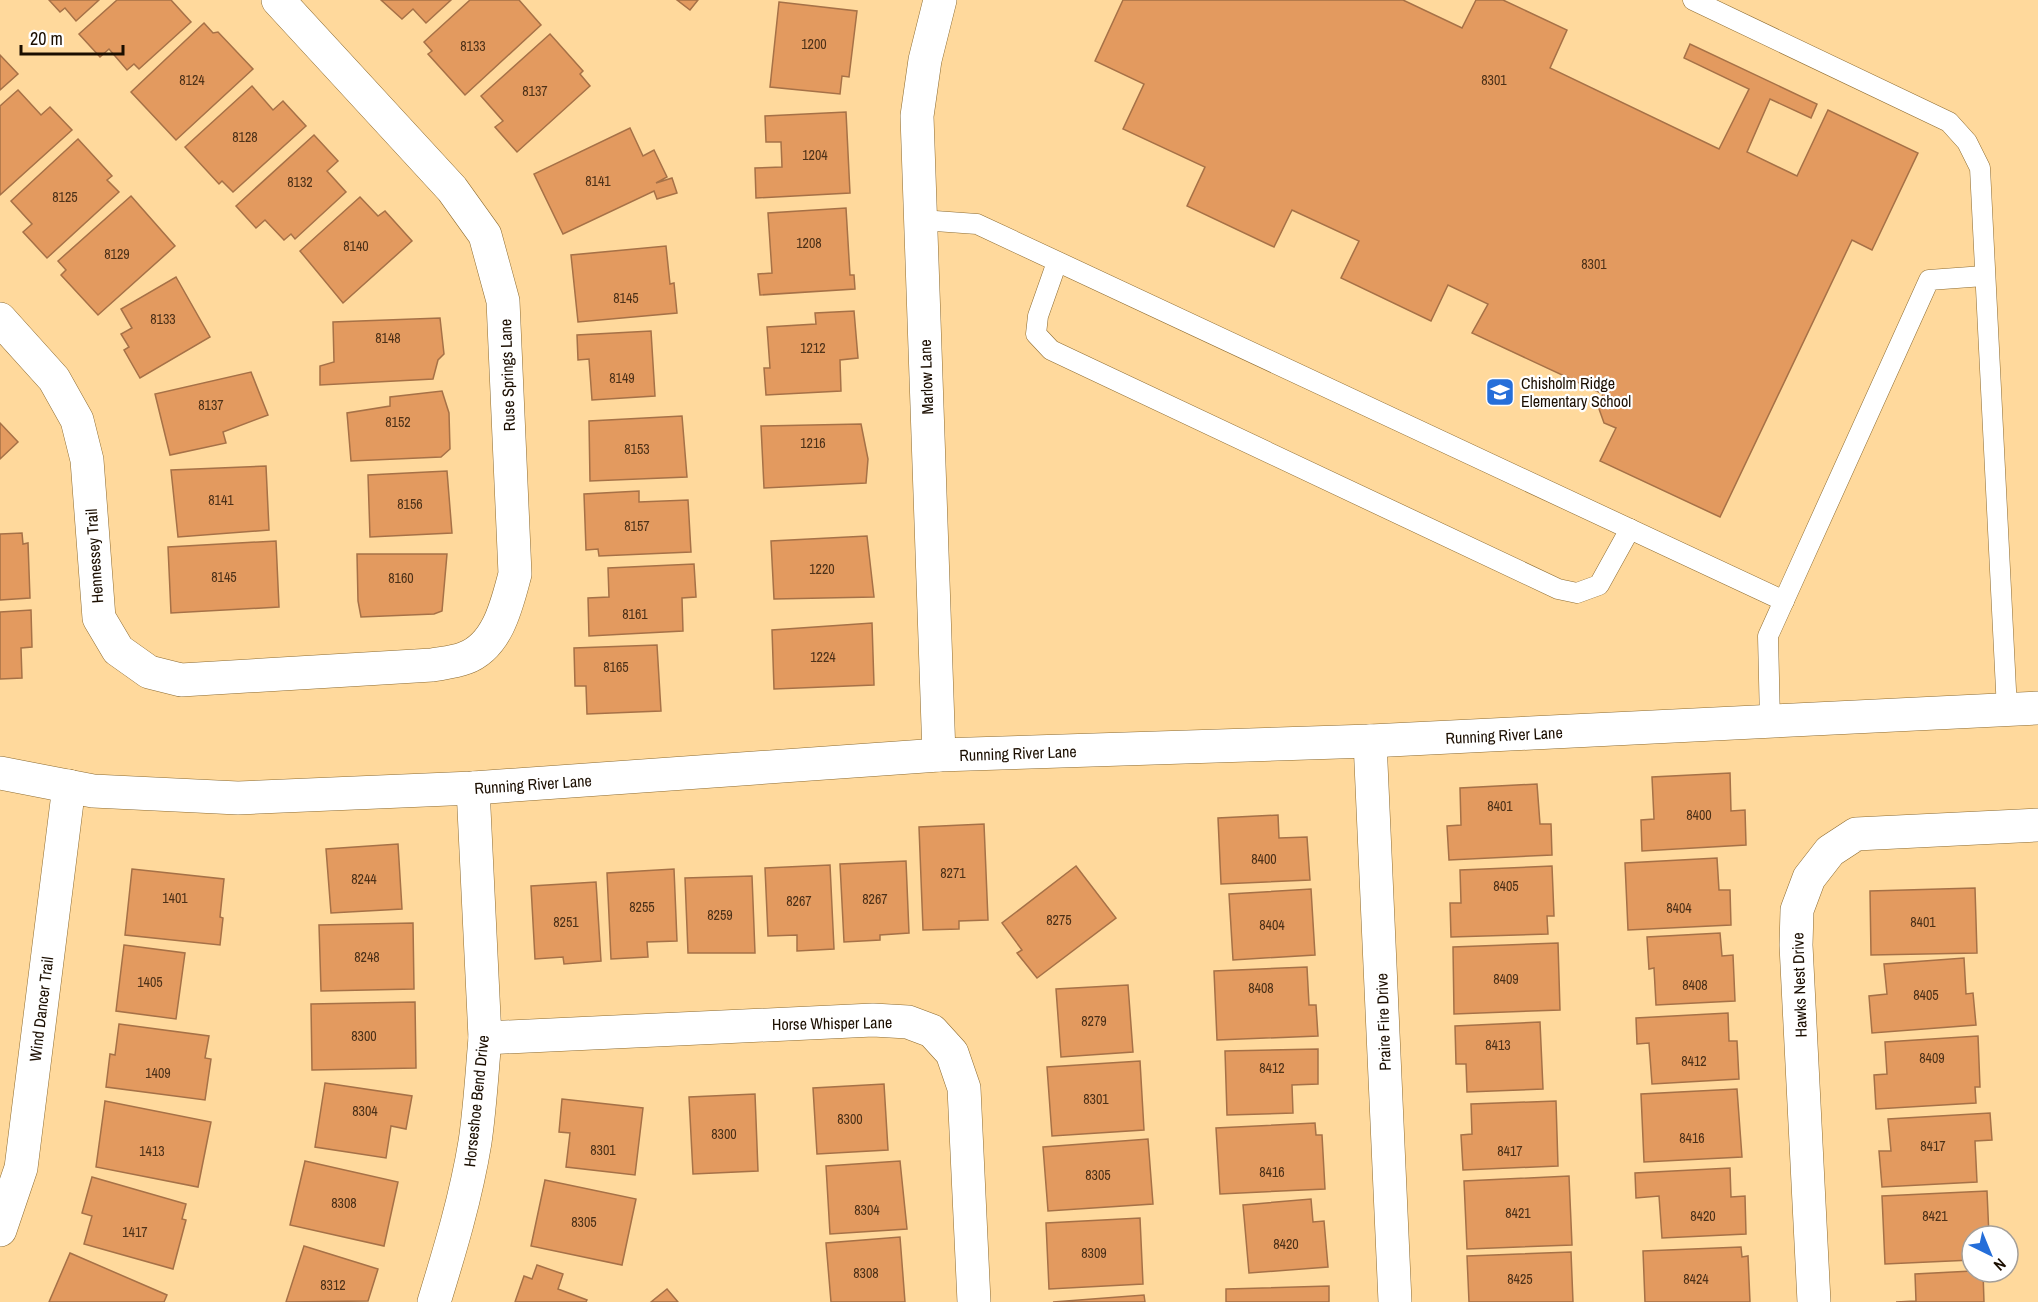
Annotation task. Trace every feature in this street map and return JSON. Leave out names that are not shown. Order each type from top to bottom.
[{"type":"street","name":"Ruse Springs Lane","points":[[278,0],[452,189],[484,235],[503,300],[504,312],[515,574],[504,612],[489,640],[467,657],[432,665],[311,674]]},
{"type":"street","name":"Marlow Lane","points":[[939,755],[917,116],[925,60],[940,0]]},
{"type":"street","name":"Hennessey Trail","points":[[0,319],[54,379],[77,420],[87,459],[99,618],[118,650],[149,672],[181,680],[311,674]]},
{"type":"street","name":"Running River Lane","points":[[0,773],[93,791],[238,798],[473,788],[939,755],[1370,741],[2022,709]]},
{"type":"street","name":"Praire Fire Drive","points":[[1370,741],[1395,1302]]},
{"type":"street","name":"Wind Dancer Trail","points":[[0,1230],[21,1168],[69,786]]},
{"type":"street","name":"Horseshoe Bend Drive","points":[[434,1302],[454,1237],[475,1143],[485,1038],[473,788]]},
{"type":"street","name":"Hawks Nest Drive","points":[[1814,1302],[1796,945],[1797,910],[1809,878],[1830,851],[1856,834],[2038,825]]},
{"type":"street","name":"Horse Whisper Lane","points":[[485,1038],[873,1020],[908,1022],[932,1031],[952,1053],[964,1088],[974,1302]]},
{"type":"lane","points":[[1693,0],[1949,122],[1967,142],[1980,168],[1984,276],[2022,709]]},
{"type":"lane","points":[[921,220],[977,224],[1784,601]]},
{"type":"lane","points":[[1057,262],[1038,316],[1036,334],[1051,350],[1558,589],[1577,593],[1599,585],[1630,529]]},
{"type":"lane","points":[[1770,721],[1768,636],[1929,280],[1984,276]]},
{"type":"building","points":[[49,0],[99,0],[76,21],[65,8],[60,12]]},
{"type":"building","points":[[117,0],[171,0],[191,22],[139,69],[134,64],[127,70],[109,49],[100,57],[79,34]]},
{"type":"building","points":[[381,0],[451,0],[426,23],[413,9],[402,19]]},
{"type":"building","points":[[470,0],[519,0],[541,25],[465,95],[428,54],[432,51],[424,42]]},
{"type":"building","points":[[677,0],[698,0],[690,10]]},
{"type":"building","points":[[1123,0],[1403,0],[1462,28],[1476,0],[1503,0],[1567,30],[1550,68],[1719,149],[1749,89],[1684,58],[1690,44],[1817,104],[1811,118],[1770,99],[1747,152],[1797,176],[1828,110],[1918,153],[1872,250],[1852,240],[1720,517],[1600,461],[1616,428],[1604,423],[1598,406],[1603,394],[1472,333],[1488,304],[1448,285],[1431,321],[1341,278],[1359,241],[1292,210],[1274,247],[1187,206],[1205,167],[1123,129],[1144,84],[1095,61]]},
{"type":"building","points":[[779,2],[857,11],[849,77],[842,76],[840,94],[770,87]]},
{"type":"building","points":[[204,23],[213,33],[218,32],[253,69],[176,140],[131,92]]},
{"type":"building","points":[[550,34],[583,71],[580,74],[590,86],[517,152],[495,127],[503,121],[481,96]]},
{"type":"building","points":[[0,55],[18,74],[0,90]]},
{"type":"building","points":[[252,86],[273,110],[283,101],[306,126],[233,192],[222,181],[219,184],[185,147]]},
{"type":"building","points":[[18,90],[41,115],[50,107],[72,130],[0,195],[0,106]]},
{"type":"building","points":[[846,112],[850,193],[756,198],[755,168],[782,167],[781,142],[766,142],[765,116]]},
{"type":"building","points":[[630,128],[643,156],[654,150],[667,177],[656,183],[672,178],[677,193],[657,199],[654,191],[563,234],[534,174]]},
{"type":"building","points":[[314,135],[338,161],[327,171],[346,192],[295,239],[291,234],[284,240],[265,220],[256,228],[236,206]]},
{"type":"building","points":[[78,139],[112,176],[107,180],[119,192],[47,258],[23,232],[32,224],[11,201]]},
{"type":"building","points":[[131,196],[175,246],[98,315],[61,275],[66,270],[58,261]]},
{"type":"building","points":[[360,197],[378,216],[385,211],[412,241],[343,303],[300,251]]},
{"type":"building","points":[[846,208],[850,275],[854,275],[855,289],[760,295],[758,274],[772,273],[768,213]]},
{"type":"building","points":[[666,246],[670,284],[674,283],[677,313],[578,322],[571,255]]},
{"type":"building","points":[[176,277],[210,337],[140,378],[124,350],[129,347],[121,334],[132,328],[121,309]]},
{"type":"building","points":[[854,311],[858,358],[840,360],[841,391],[766,395],[764,368],[770,368],[767,327],[816,324],[815,313]]},
{"type":"building","points":[[440,318],[444,354],[438,360],[433,379],[320,385],[320,366],[334,362],[333,322]]},
{"type":"building","points":[[651,331],[655,396],[592,400],[589,359],[578,360],[577,335]]},
{"type":"building","points":[[251,372],[268,415],[223,432],[226,443],[170,455],[155,394]]},
{"type":"building","points":[[442,391],[449,413],[450,449],[441,457],[351,461],[347,413],[390,406],[390,397]]},
{"type":"building","points":[[682,416],[687,477],[590,481],[589,421]]},
{"type":"building","points":[[0,423],[18,442],[0,459]]},
{"type":"building","points":[[861,424],[868,459],[866,483],[764,488],[761,426]]},
{"type":"building","points":[[266,466],[269,530],[178,537],[171,470]]},
{"type":"building","points":[[447,471],[452,533],[370,537],[368,475]]},
{"type":"building","points":[[639,491],[639,502],[688,500],[691,552],[599,556],[598,549],[586,550],[584,494]]},
{"type":"building","points":[[22,533],[23,544],[28,543],[30,598],[0,600],[0,534]]},
{"type":"building","points":[[867,536],[874,597],[774,599],[771,541]]},
{"type":"building","points":[[276,541],[279,607],[171,613],[168,547]]},
{"type":"building","points":[[357,554],[447,554],[442,611],[434,614],[361,617],[358,601]]},
{"type":"building","points":[[694,564],[696,597],[682,598],[683,631],[589,636],[588,598],[609,597],[608,568]]},
{"type":"building","points":[[31,610],[32,647],[21,648],[22,678],[0,679],[0,612]]},
{"type":"building","points":[[872,623],[874,685],[774,689],[772,630]]},
{"type":"building","points":[[657,645],[661,711],[587,714],[586,686],[575,686],[574,648]]},
{"type":"building","points":[[1730,773],[1731,811],[1745,810],[1746,845],[1642,851],[1641,820],[1654,819],[1652,777]]},
{"type":"building","points":[[1537,784],[1540,824],[1551,824],[1552,855],[1449,860],[1447,826],[1461,825],[1460,788]]},
{"type":"building","points":[[1278,815],[1279,838],[1307,837],[1310,880],[1221,884],[1218,818]]},
{"type":"building","points":[[984,824],[988,920],[959,921],[959,929],[923,930],[919,827]]},
{"type":"building","points":[[398,844],[402,909],[331,913],[326,849]]},
{"type":"building","points":[[1717,858],[1719,890],[1730,890],[1731,925],[1628,930],[1625,863]]},
{"type":"building","points":[[906,861],[909,933],[880,935],[880,940],[844,942],[840,864]]},
{"type":"building","points":[[830,865],[834,949],[797,951],[797,935],[768,936],[765,868]]},
{"type":"building","points":[[1076,866],[1116,918],[1037,978],[1017,953],[1022,950],[1002,923]]},
{"type":"building","points":[[1552,866],[1554,916],[1547,916],[1548,934],[1451,937],[1450,903],[1461,903],[1460,870]]},
{"type":"building","points":[[132,869],[224,879],[220,945],[125,935]]},
{"type":"building","points":[[674,869],[677,941],[647,942],[648,957],[611,959],[607,873]]},
{"type":"building","points":[[752,876],[755,953],[688,953],[685,878]]},
{"type":"building","points":[[596,882],[601,961],[564,964],[563,957],[535,959],[531,886]]},
{"type":"building","points":[[1975,888],[1977,953],[1871,955],[1870,891]]},
{"type":"building","points":[[1311,889],[1315,955],[1233,960],[1229,894]]},
{"type":"building","points":[[413,923],[414,989],[321,991],[319,925]]},
{"type":"building","points":[[1720,933],[1722,956],[1733,955],[1735,1001],[1656,1005],[1654,968],[1649,969],[1647,937]]},
{"type":"building","points":[[1558,943],[1560,1010],[1454,1014],[1453,947]]},
{"type":"building","points":[[124,945],[185,953],[176,1019],[116,1011]]},
{"type":"building","points":[[1964,958],[1966,994],[1973,993],[1976,1025],[1872,1033],[1869,996],[1887,994],[1884,964]]},
{"type":"building","points":[[1307,967],[1309,1005],[1316,1005],[1318,1036],[1217,1040],[1214,971]]},
{"type":"building","points":[[1128,985],[1133,1052],[1061,1057],[1056,989]]},
{"type":"building","points":[[415,1002],[416,1068],[312,1070],[311,1004]]},
{"type":"building","points":[[1728,1013],[1729,1041],[1737,1041],[1739,1079],[1652,1084],[1649,1043],[1637,1044],[1636,1018]]},
{"type":"building","points":[[1540,1022],[1543,1089],[1467,1092],[1466,1064],[1456,1064],[1455,1026]]},
{"type":"building","points":[[119,1024],[209,1036],[205,1058],[211,1059],[205,1100],[106,1087],[110,1054],[115,1055]]},
{"type":"building","points":[[1978,1036],[1980,1087],[1975,1087],[1976,1103],[1876,1109],[1874,1075],[1887,1074],[1885,1042]]},
{"type":"building","points":[[1318,1049],[1318,1084],[1292,1085],[1293,1113],[1227,1115],[1225,1051]]},
{"type":"building","points":[[1140,1061],[1144,1130],[1052,1136],[1047,1067]]},
{"type":"building","points":[[325,1083],[412,1096],[406,1129],[391,1126],[386,1158],[315,1147]]},
{"type":"building","points":[[884,1084],[888,1150],[817,1154],[813,1088]]},
{"type":"building","points":[[1737,1089],[1742,1157],[1644,1162],[1641,1094]]},
{"type":"building","points":[[755,1094],[758,1171],[693,1174],[689,1097]]},
{"type":"building","points":[[562,1099],[643,1108],[635,1175],[566,1167],[570,1133],[559,1132]]},
{"type":"building","points":[[105,1101],[211,1122],[198,1187],[96,1167]]},
{"type":"building","points":[[1556,1101],[1558,1166],[1463,1170],[1461,1135],[1472,1134],[1471,1104]]},
{"type":"building","points":[[1990,1113],[1992,1140],[1975,1141],[1977,1182],[1882,1187],[1879,1151],[1891,1151],[1888,1119]]},
{"type":"building","points":[[1315,1123],[1316,1135],[1322,1135],[1325,1189],[1220,1194],[1216,1128]]},
{"type":"building","points":[[1148,1139],[1153,1204],[1048,1211],[1043,1147]]},
{"type":"building","points":[[305,1161],[398,1182],[384,1246],[290,1225]]},
{"type":"building","points":[[900,1161],[907,1229],[830,1234],[826,1166]]},
{"type":"building","points":[[1730,1168],[1731,1197],[1745,1196],[1746,1234],[1662,1238],[1659,1196],[1636,1198],[1635,1173]]},
{"type":"building","points":[[1569,1176],[1572,1245],[1467,1249],[1464,1181]]},
{"type":"building","points":[[92,1177],[186,1204],[182,1219],[186,1220],[173,1269],[84,1244],[92,1216],[82,1213]]},
{"type":"building","points":[[545,1180],[636,1199],[622,1265],[531,1246]]},
{"type":"building","points":[[1987,1191],[1988,1224],[1960,1224],[1960,1261],[1885,1264],[1882,1196]]},
{"type":"building","points":[[1311,1199],[1313,1222],[1324,1221],[1328,1267],[1249,1273],[1243,1205]]},
{"type":"building","points":[[1140,1218],[1143,1284],[1049,1289],[1046,1223]]},
{"type":"building","points":[[900,1237],[905,1302],[831,1302],[826,1243]]},
{"type":"building","points":[[304,1246],[378,1269],[368,1301],[286,1302]]},
{"type":"building","points":[[1741,1247],[1742,1257],[1748,1256],[1750,1302],[1645,1302],[1643,1251]]},
{"type":"building","points":[[1571,1252],[1573,1302],[1469,1302],[1467,1256]]},
{"type":"building","points":[[70,1253],[167,1295],[164,1302],[49,1302]]},
{"type":"building","points":[[537,1265],[563,1274],[558,1289],[587,1300],[586,1302],[515,1302],[524,1276],[532,1279]]},
{"type":"building","points":[[1960,1272],[1960,1284],[1983,1284],[1984,1302],[1896,1302],[1916,1301],[1915,1274]]},
{"type":"building","points":[[1329,1286],[1329,1302],[1226,1302],[1226,1289]]},
{"type":"building","points":[[667,1289],[678,1302],[651,1302]]},
{"type":"building","points":[[1144,1295],[1145,1302],[1053,1302]]},
{"type":"place","name":"Chisholm Ridge Elementary School","points":[[1500,392]]}]
